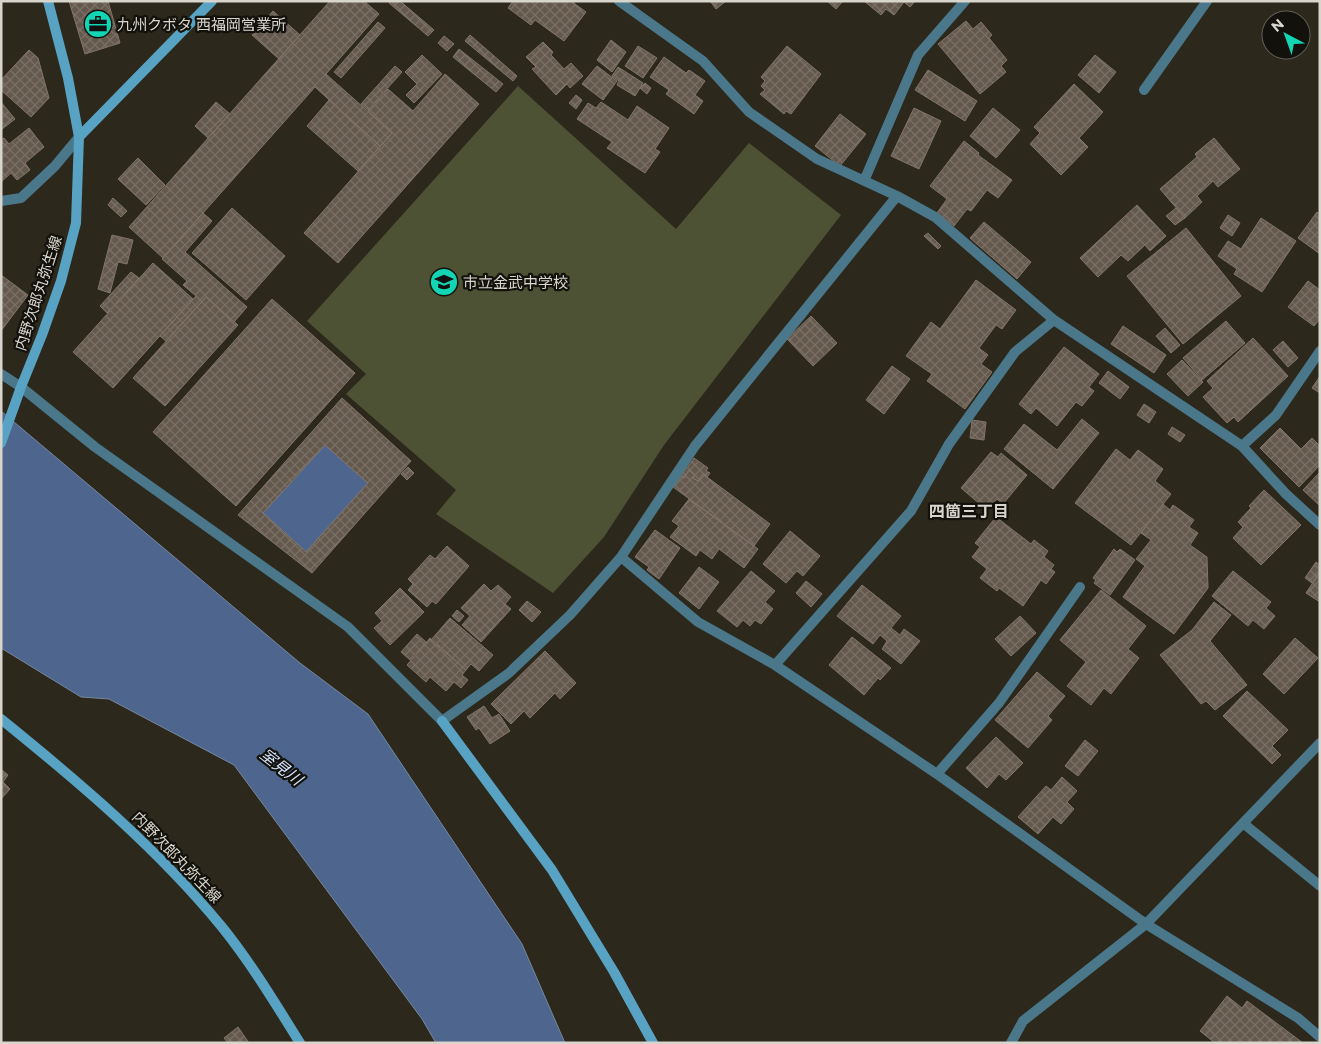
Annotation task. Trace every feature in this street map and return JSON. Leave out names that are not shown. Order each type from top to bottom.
[{"type":"main road","name":"内野次郎丸弥生線","points":[[1,444],[20,387],[42,335],[61,281],[76,223],[79,137],[68,78],[48,1]]},
{"type":"main road","points":[[79,137],[212,1]]},
{"type":"main road","name":"内野次郎丸弥生線","points":[[1,719],[106,807],[166,863],[222,927],[260,979],[300,1043]]},
{"type":"main road","points":[[442,721],[552,870],[614,972],[653,1043]]},
{"type":"street","points":[[619,1],[703,61],[750,112],[817,159],[897,196],[935,217],[1054,320],[1242,446],[1286,494],[1320,525]]},
{"type":"street","points":[[864,181],[918,55],[965,1]]},
{"type":"street","points":[[1144,90],[1207,1]]},
{"type":"street","points":[[1,202],[21,198],[55,166],[79,137]]},
{"type":"street","points":[[1,374],[95,447],[348,627],[442,721],[509,674],[570,615],[621,557],[695,446],[897,196]]},
{"type":"street","points":[[775,665],[911,511],[949,444],[1014,352],[1054,320]]},
{"type":"street","points":[[1242,446],[1276,415],[1320,351]]},
{"type":"street","points":[[621,557],[698,622],[775,665],[937,774],[1146,924],[1298,1018],[1320,1037]]},
{"type":"street","points":[[937,774],[999,703],[1080,588]]},
{"type":"street","points":[[1011,1043],[1023,1021],[1146,924],[1320,743]]},
{"type":"street","points":[[1243,823],[1320,886]]},
{"type":"green space","points":[[518,86],[676,229],[749,143],[841,215],[664,445],[604,537],[553,593],[436,514],[456,490],[346,394],[366,374],[307,321]]},
{"type":"water","name":"室見川","points":[[1,411],[300,663],[368,714],[522,944],[565,1043],[436,1043],[422,1019],[234,765],[109,699],[81,697],[1,648]]},
{"type":"water","points":[[325,445],[368,483],[306,552],[263,513]]},
{"type":"building","points":[[69,1],[108,1],[120,43],[85,54]]},
{"type":"building","points":[[330,1],[364,1],[379,14],[326,74],[392,133],[380,146],[315,87],[163,258],[129,227]]},
{"type":"building","points":[[391,1],[400,1],[434,30],[428,36],[389,3]]},
{"type":"building","points":[[513,1],[571,1],[586,12],[564,41],[535,20],[531,25],[508,8]]},
{"type":"building","points":[[710,1],[726,1],[716,9]]},
{"type":"building","points":[[827,1],[843,1],[836,9]]},
{"type":"building","points":[[864,1],[915,1],[910,7],[904,2],[894,15],[886,9],[881,15]]},
{"type":"building","points":[[273,11],[300,35],[279,59],[252,35]]},
{"type":"building","points":[[966,21],[973,29],[981,22],[992,35],[989,38],[1007,60],[1001,66],[1006,72],[980,94],[938,44]]},
{"type":"building","points":[[378,22],[385,28],[341,78],[334,72]]},
{"type":"building","points":[[470,35],[517,76],[513,81],[465,41]]},
{"type":"building","points":[[444,36],[454,44],[447,51],[438,43]]},
{"type":"building","points":[[611,40],[626,52],[612,72],[597,60]]},
{"type":"building","points":[[543,42],[553,52],[551,55],[564,69],[571,63],[583,76],[570,88],[567,84],[556,95],[532,69],[536,67],[526,57]]},
{"type":"building","points":[[638,46],[657,58],[643,78],[625,66]]},
{"type":"building","points":[[787,46],[821,74],[791,114],[786,111],[784,114],[760,94],[765,90],[761,86],[765,81],[761,77]]},
{"type":"building","points":[[459,49],[503,84],[496,92],[453,57]]},
{"type":"building","points":[[29,50],[38,58],[49,98],[31,117],[1,90],[1,80]]},
{"type":"building","points":[[422,55],[442,74],[414,103],[406,95],[417,84],[405,72]]},
{"type":"building","points":[[1095,55],[1116,72],[1099,93],[1078,75]]},
{"type":"building","points":[[664,57],[686,73],[689,70],[705,81],[695,95],[703,101],[694,114],[666,94],[669,90],[650,77]]},
{"type":"building","points":[[395,66],[402,72],[368,110],[361,104]]},
{"type":"building","points":[[597,66],[617,81],[603,100],[582,84]]},
{"type":"building","points":[[618,67],[643,83],[635,96],[617,85],[619,81],[612,76]]},
{"type":"building","points":[[928,70],[977,101],[965,121],[915,90]]},
{"type":"building","points":[[445,74],[479,104],[338,263],[304,233],[392,133],[368,111],[388,89],[413,111]]},
{"type":"building","points":[[645,83],[651,88],[647,94],[640,88]]},
{"type":"building","points":[[1074,84],[1103,112],[1079,138],[1088,147],[1061,175],[1030,144],[1040,133],[1034,127]]},
{"type":"building","points":[[576,95],[582,100],[576,109],[569,103]]},
{"type":"building","points":[[329,100],[380,146],[358,171],[307,126]]},
{"type":"building","points":[[1,102],[15,119],[1,130]]},
{"type":"building","points":[[216,102],[230,114],[208,138],[195,126]]},
{"type":"building","points":[[601,102],[628,120],[637,106],[669,128],[655,149],[660,152],[645,173],[607,148],[612,142],[577,119],[588,103],[596,108]]},
{"type":"building","points":[[914,108],[941,121],[919,169],[891,156]]},
{"type":"building","points":[[993,108],[1020,130],[996,158],[970,136]]},
{"type":"building","points":[[840,114],[866,134],[840,166],[815,146]]},
{"type":"building","points":[[29,128],[44,147],[25,163],[30,170],[17,180],[11,173],[1,182],[1,140],[4,138],[9,144]]},
{"type":"building","points":[[1214,138],[1240,169],[1218,187],[1213,181],[1197,196],[1202,202],[1185,218],[1160,189],[1197,157],[1195,154]]},
{"type":"building","points":[[964,141],[979,153],[978,155],[1012,180],[998,198],[987,190],[971,211],[967,209],[954,226],[937,213],[947,199],[930,186]]},
{"type":"building","points":[[138,158],[165,185],[146,205],[118,179]]},
{"type":"building","points":[[113,198],[127,211],[121,217],[108,205]]},
{"type":"building","points":[[1137,205],[1166,236],[1150,251],[1145,245],[1128,261],[1121,255],[1098,277],[1080,258]]},
{"type":"building","points":[[232,208],[285,256],[246,300],[192,253]]},
{"type":"building","points":[[1176,208],[1185,218],[1175,225],[1166,216]]},
{"type":"building","points":[[1317,212],[1320,214],[1320,254],[1298,238]]},
{"type":"building","points":[[203,213],[212,221],[185,252],[247,307],[234,322],[206,297],[166,341],[160,336],[196,296],[183,285],[187,281],[162,259]]},
{"type":"building","points":[[1228,215],[1240,223],[1232,236],[1220,228]]},
{"type":"building","points":[[1261,218],[1296,241],[1262,292],[1234,274],[1237,269],[1218,256],[1228,241],[1241,249]]},
{"type":"building","points":[[984,222],[1031,262],[1017,279],[970,238]]},
{"type":"building","points":[[1186,228],[1241,296],[1183,344],[1127,276]]},
{"type":"building","points":[[928,233],[941,246],[938,249],[924,236]]},
{"type":"building","points":[[112,235],[133,240],[127,264],[118,262],[110,293],[98,289]]},
{"type":"building","points":[[153,263],[193,299],[113,388],[73,352]]},
{"type":"building","points":[[131,272],[139,278],[107,313],[100,306]]},
{"type":"building","points":[[1,275],[28,295],[1,331]]},
{"type":"building","points":[[976,280],[1016,310],[1002,329],[996,325],[979,348],[988,355],[981,364],[992,372],[965,409],[927,381],[932,374],[906,356],[931,322],[940,329]]},
{"type":"building","points":[[1308,281],[1320,290],[1320,319],[1314,326],[1288,307]]},
{"type":"building","points":[[206,297],[238,325],[165,406],[133,378]]},
{"type":"building","points":[[272,299],[355,373],[236,506],[153,432]]},
{"type":"building","points":[[811,316],[837,343],[813,366],[787,339]]},
{"type":"building","points":[[1226,321],[1245,343],[1202,380],[1183,358]]},
{"type":"building","points":[[1123,326],[1166,355],[1154,373],[1111,344]]},
{"type":"building","points":[[1165,328],[1180,345],[1171,353],[1156,336]]},
{"type":"building","points":[[1253,338],[1288,376],[1238,422],[1234,417],[1227,423],[1203,397],[1213,388],[1207,381]]},
{"type":"building","points":[[1283,341],[1298,358],[1288,367],[1273,350]]},
{"type":"building","points":[[1064,347],[1099,374],[1089,387],[1094,391],[1082,406],[1076,402],[1057,426],[1036,408],[1031,414],[1019,404]]},
{"type":"building","points":[[1182,360],[1203,382],[1188,396],[1167,374]]},
{"type":"building","points":[[892,366],[910,379],[884,414],[866,400]]},
{"type":"building","points":[[1108,371],[1129,387],[1120,399],[1099,383]]},
{"type":"building","points":[[1320,376],[1320,393],[1312,388]]},
{"type":"building","points":[[342,398],[411,461],[312,573],[238,515]],"holes":[[[325,445],[368,483],[306,552],[263,513]]]},
{"type":"building","points":[[1144,404],[1156,412],[1149,423],[1137,415]]},
{"type":"building","points":[[1082,419],[1099,433],[1053,489],[1004,449],[1024,424],[1057,450]]},
{"type":"building","points":[[972,420],[986,422],[984,440],[970,438]]},
{"type":"building","points":[[1172,427],[1185,435],[1180,442],[1168,434]]},
{"type":"building","points":[[1280,428],[1301,449],[1312,438],[1320,446],[1320,465],[1299,487],[1260,448]]},
{"type":"building","points":[[1116,449],[1130,460],[1138,450],[1163,469],[1155,481],[1171,494],[1131,545],[1075,503]]},
{"type":"building","points":[[991,452],[998,457],[1001,453],[1027,475],[1003,504],[997,499],[987,510],[961,488]]},
{"type":"building","points":[[694,458],[708,468],[706,471],[710,473],[707,477],[703,474],[698,481],[693,478],[695,475],[689,470],[684,478],[681,476]]},
{"type":"building","points":[[408,467],[414,473],[407,480],[401,474]]},
{"type":"building","points":[[689,470],[695,475],[693,478],[698,481],[703,474],[770,524],[754,546],[673,487],[681,476],[684,478]]},
{"type":"building","points":[[1320,472],[1320,506],[1303,490]]},
{"type":"building","points":[[1264,490],[1301,525],[1261,565],[1233,538],[1243,527],[1238,522],[1251,508],[1249,506]]},
{"type":"building","points":[[689,499],[758,549],[744,568],[719,549],[712,559],[700,550],[696,556],[670,537],[679,526],[672,521]]},
{"type":"building","points":[[1163,504],[1170,510],[1173,505],[1194,520],[1189,527],[1198,533],[1190,545],[1207,557],[1208,588],[1174,634],[1123,597],[1145,566],[1136,559],[1151,540],[1141,533]]},
{"type":"building","points":[[996,517],[1031,544],[1034,540],[1048,551],[1044,557],[1054,565],[1051,569],[1055,572],[1046,584],[1041,580],[1023,606],[999,588],[997,591],[980,578],[987,569],[972,557],[980,547],[975,543]]},
{"type":"building","points":[[655,530],[680,548],[659,579],[647,570],[649,567],[635,557]]},
{"type":"building","points":[[790,531],[820,556],[803,576],[797,571],[786,583],[763,564]]},
{"type":"building","points":[[447,546],[469,566],[436,604],[432,601],[427,607],[408,590],[413,584],[408,579],[430,555],[435,559]]},
{"type":"building","points":[[1114,549],[1117,552],[1120,549],[1135,560],[1110,595],[1094,583],[1096,580],[1093,578]]},
{"type":"building","points":[[1316,562],[1320,565],[1320,572],[1312,583],[1305,578]]},
{"type":"building","points":[[699,567],[719,582],[699,609],[679,593]]},
{"type":"building","points":[[751,571],[775,591],[765,602],[773,609],[761,624],[755,620],[750,626],[743,620],[737,627],[717,611]]},
{"type":"building","points":[[1233,571],[1271,602],[1266,608],[1275,616],[1264,629],[1253,620],[1248,626],[1212,596]]},
{"type":"building","points":[[1320,572],[1320,602],[1306,593]]},
{"type":"building","points":[[806,581],[822,594],[811,607],[796,593]]},
{"type":"building","points":[[484,584],[491,591],[498,585],[511,597],[505,604],[511,609],[481,642],[462,625],[470,616],[461,608]]},
{"type":"building","points":[[862,585],[901,616],[891,628],[900,635],[904,629],[920,641],[901,664],[882,649],[887,641],[880,635],[873,644],[837,616]]},
{"type":"building","points":[[400,588],[424,612],[390,645],[374,628],[382,621],[375,613]]},
{"type":"building","points":[[1101,590],[1146,626],[1128,649],[1139,658],[1111,694],[1104,688],[1091,705],[1067,686],[1086,662],[1060,640]]},
{"type":"building","points":[[527,601],[541,612],[532,622],[519,610]]},
{"type":"building","points":[[1214,602],[1231,615],[1210,641],[1247,685],[1215,710],[1206,701],[1201,704],[1160,655],[1192,630]]},
{"type":"building","points":[[457,610],[464,616],[459,622],[452,616]]},
{"type":"building","points":[[1020,616],[1036,633],[1011,656],[995,639]]},
{"type":"building","points":[[450,618],[493,655],[479,671],[471,664],[466,670],[431,640]]},
{"type":"building","points":[[417,634],[426,642],[410,660],[401,652]]},
{"type":"building","points":[[852,637],[891,668],[880,680],[878,678],[864,695],[829,665]]},
{"type":"building","points":[[430,638],[466,670],[462,675],[468,680],[461,688],[454,682],[446,691],[430,677],[426,682],[407,665]]},
{"type":"building","points":[[1295,638],[1318,658],[1284,694],[1263,674]]},
{"type":"building","points":[[545,651],[576,683],[560,699],[555,693],[530,718],[524,711],[511,724],[491,704]]},
{"type":"building","points":[[1037,672],[1065,696],[1048,716],[1052,720],[1028,748],[995,720]]},
{"type":"building","points":[[1247,691],[1288,730],[1272,746],[1281,755],[1272,764],[1223,716]]},
{"type":"building","points":[[484,706],[492,718],[499,714],[510,731],[490,744],[479,728],[476,730],[467,717]]},
{"type":"building","points":[[996,737],[1023,763],[1006,780],[999,774],[987,788],[966,768]]},
{"type":"building","points":[[1085,740],[1098,751],[1078,776],[1065,766]]},
{"type":"building","points":[[1,769],[8,775],[3,782],[10,789],[1,799]]},
{"type":"building","points":[[1062,777],[1077,791],[1067,802],[1074,809],[1061,824],[1053,817],[1038,834],[1018,817],[1046,786],[1051,790]]},
{"type":"building","points":[[1227,996],[1242,1008],[1247,1001],[1303,1043],[1215,1043],[1200,1031]]},
{"type":"building","points":[[238,1027],[249,1043],[228,1043],[224,1038]]},
{"type":"place","name":"九州クボタ 西福岡営業所","points":[[98,24]]},
{"type":"place","name":"市立金武中学校","points":[[444,282]]},
{"type":"district","name":"四箇三丁目","points":[[969,511]]}]
